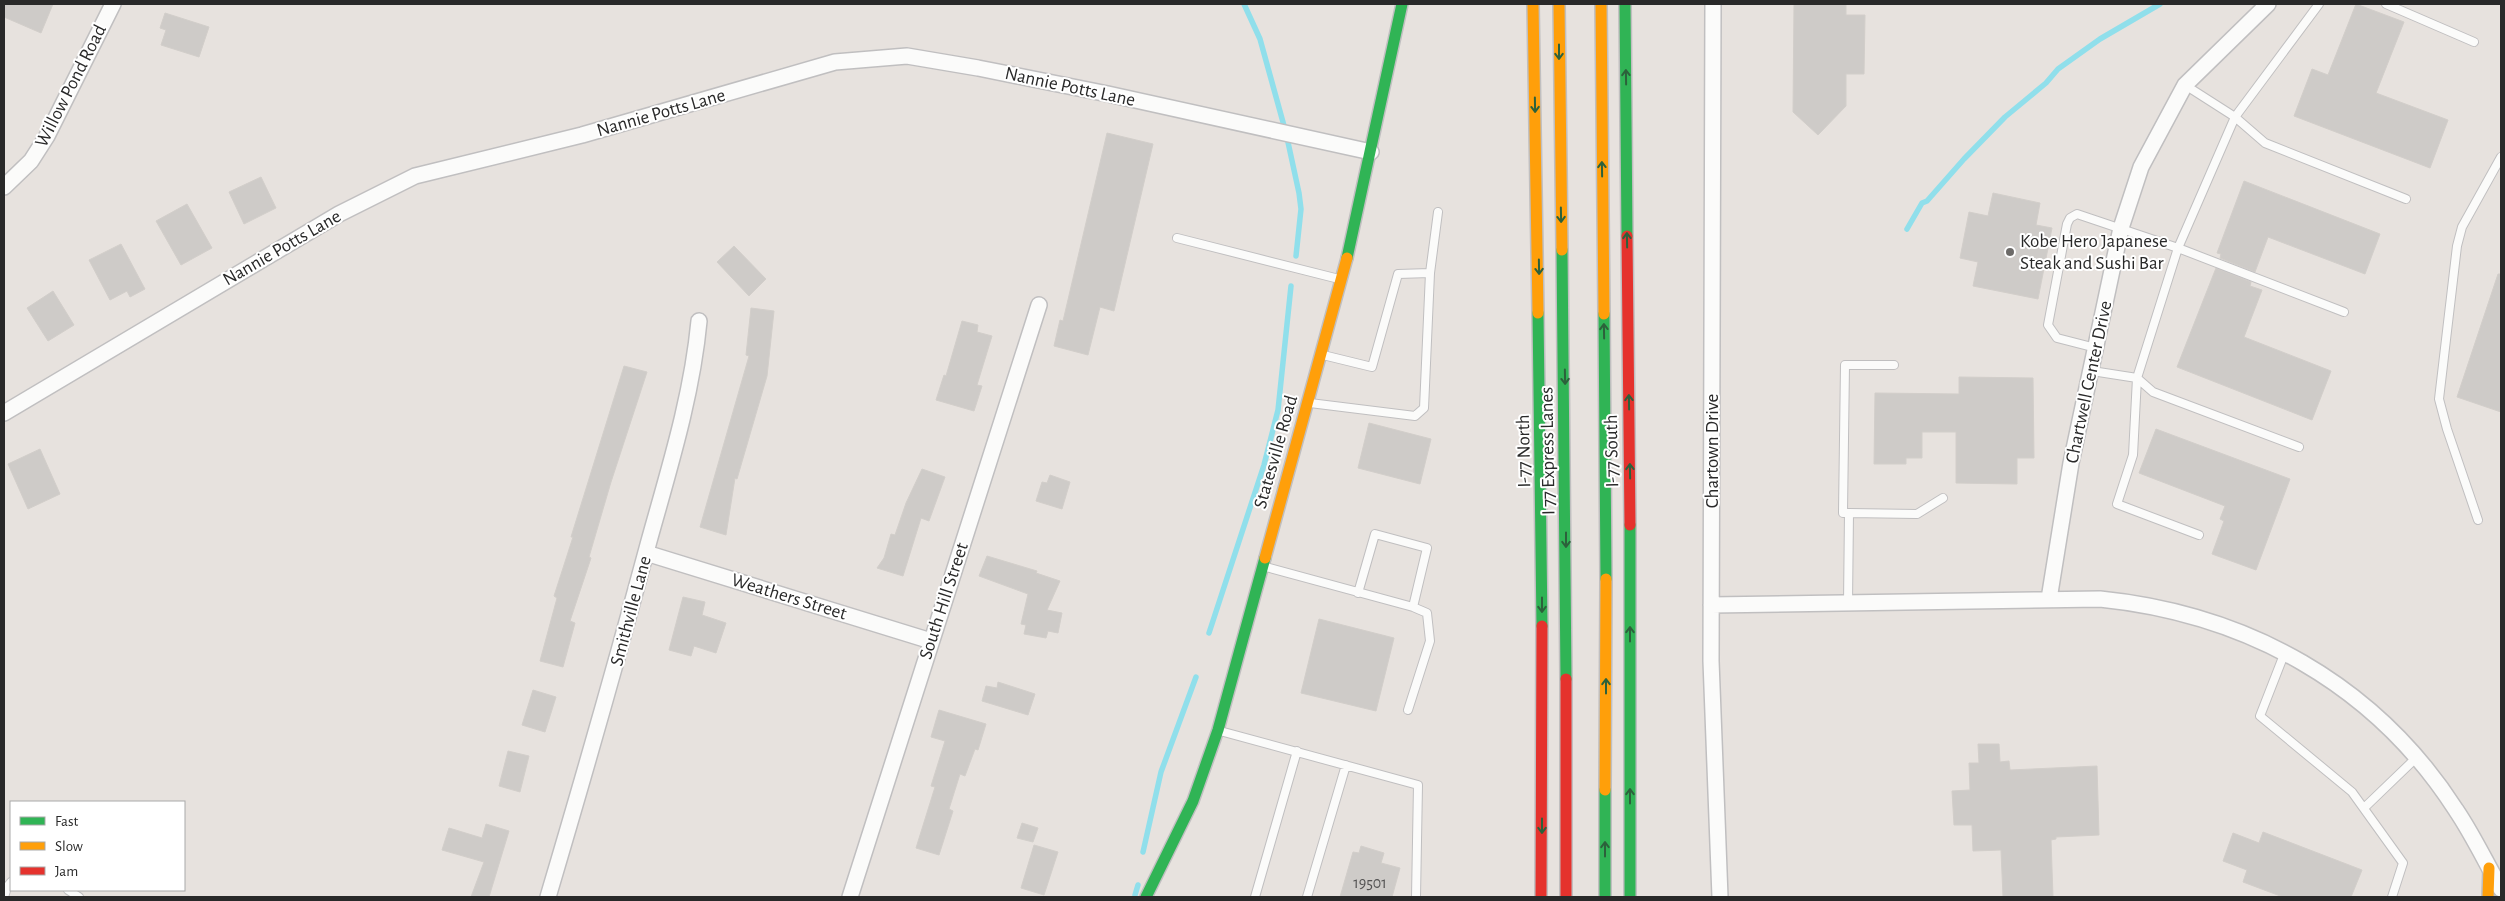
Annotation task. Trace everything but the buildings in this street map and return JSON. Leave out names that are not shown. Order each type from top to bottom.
[{"type":"main road","name":"Statesville Road","points":[[1146,897],[1193,801],[1218,730],[1341,280],[1371,152],[1402,4]]},
{"type":"main road","name":"I-77 North","points":[[1533,4],[1540,327],[1541,897]]},
{"type":"main road","name":"I 77 Express Lanes","points":[[1559,4],[1566,536],[1566,897]]},
{"type":"main road","points":[[1601,4],[1606,535],[1605,897]]},
{"type":"main road","name":"I-77 South","points":[[1625,4],[1630,526],[1630,897]]},
{"type":"main road","points":[[1529,831],[1542,707]]},
{"type":"main road","points":[[2488,897],[2489,868]]},
{"type":"street","name":"Willow Pond Road","points":[[4,187],[31,161],[48,136],[113,4]]},
{"type":"street","name":"Chartown Drive","points":[[1713,4],[1711,605],[1715,793],[1720,897]]},
{"type":"street","name":"Chartwell Center Drive","points":[[2049,599],[2071,463],[2121,228],[2141,168],[2185,85],[2268,4]]},
{"type":"street","name":"Nannie Potts Lane","points":[[4,413],[339,214],[415,176],[582,135],[835,62],[907,56],[1108,94],[1371,152]]},
{"type":"street","name":"South Hill Street","points":[[850,897],[1040,305]]},
{"type":"street","name":"Smithville Lane","points":[[548,897],[646,553],[689,392],[695,364],[699,321]]},
{"type":"street","name":"Weathers Street","points":[[646,553],[931,641]]},
{"type":"street","points":[[1711,605],[2100,599],[2153,606],[2207,620],[2285,651],[2330,678],[2370,710],[2417,757],[2457,810],[2501,889]]},
{"type":"lane","points":[[2199,535],[2117,504],[2133,455],[2137,378],[2178,248],[2234,118],[2319,4]]},
{"type":"lane","points":[[2386,4],[2474,42]]},
{"type":"lane","points":[[2185,85],[2234,118],[2265,143],[2406,199]]},
{"type":"lane","points":[[2478,520],[2446,429],[2439,399],[2457,246],[2462,227],[2501,157]]},
{"type":"lane","points":[[1308,403],[1415,416],[1424,408],[1430,273],[1438,212]]},
{"type":"lane","points":[[2096,348],[2057,338],[2048,325],[2067,224],[2070,218],[2077,214],[2178,248],[2344,312]]},
{"type":"lane","points":[[1177,238],[1341,280]]},
{"type":"lane","points":[[1321,354],[1372,367],[1398,274],[1430,273]]},
{"type":"lane","points":[[1894,365],[1845,365],[1843,513],[1917,514],[1943,498]]},
{"type":"lane","points":[[2092,371],[2137,378],[2153,392],[2299,448]]},
{"type":"lane","points":[[1848,603],[1849,513]]},
{"type":"lane","points":[[1358,592],[1375,534],[1427,548],[1413,607]]},
{"type":"lane","points":[[1262,566],[1413,607],[1427,613],[1430,641],[1408,710]]},
{"type":"lane","points":[[2285,651],[2260,716],[2352,792],[2364,808],[2402,863],[2392,897]]},
{"type":"lane","points":[[1218,730],[1418,785],[1416,897]]},
{"type":"lane","points":[[1255,897],[1297,751]]},
{"type":"lane","points":[[2364,808],[2417,757]]},
{"type":"lane","points":[[1307,897],[1346,765]]},
{"type":"lane","points":[[4,897],[10,883]]},
{"type":"waterway","points":[[1244,4],[1260,39],[1286,133],[1299,193],[1301,209],[1296,256]]},
{"type":"waterway","points":[[1907,229],[1922,203],[1927,201],[2005,117],[2046,83],[2058,69],[2100,39],[2160,4]]},
{"type":"waterway","points":[[1209,633],[1264,465],[1278,410],[1291,286]]},
{"type":"waterway","points":[[1143,852],[1161,772],[1196,677]]},
{"type":"waterway","points":[[1135,895],[1138,885]]},
{"type":"traffic: fast","points":[[1347,258],[1402,4]]},
{"type":"traffic: fast","points":[[1625,4],[1627,236]]},
{"type":"traffic: fast","points":[[1562,250],[1566,679]]},
{"type":"traffic: fast","points":[[1538,313],[1542,626]]},
{"type":"traffic: fast","points":[[1604,314],[1606,579]]},
{"type":"traffic: fast","points":[[1630,525],[1630,897]]},
{"type":"traffic: fast","points":[[1146,897],[1193,801],[1218,730],[1265,558]]},
{"type":"traffic: fast","points":[[1605,790],[1605,897]]},
{"type":"traffic: slow","points":[[1533,4],[1538,313]]},
{"type":"traffic: slow","points":[[1559,4],[1562,250]]},
{"type":"traffic: slow","points":[[1601,4],[1604,314]]},
{"type":"traffic: slow","points":[[1265,558],[1347,258]]},
{"type":"traffic: slow","points":[[1605,790],[1606,579]]},
{"type":"traffic: slow","points":[[2488,897],[2489,868]]},
{"type":"traffic: jam","points":[[1627,236],[1630,525]]},
{"type":"traffic: jam","points":[[1541,897],[1542,626]]},
{"type":"traffic: jam","points":[[1566,679],[1566,897]]},
{"type":"place","name":"Kobe Hero Japanese Steak and Sushi Bar","points":[[2010,252]]}]
